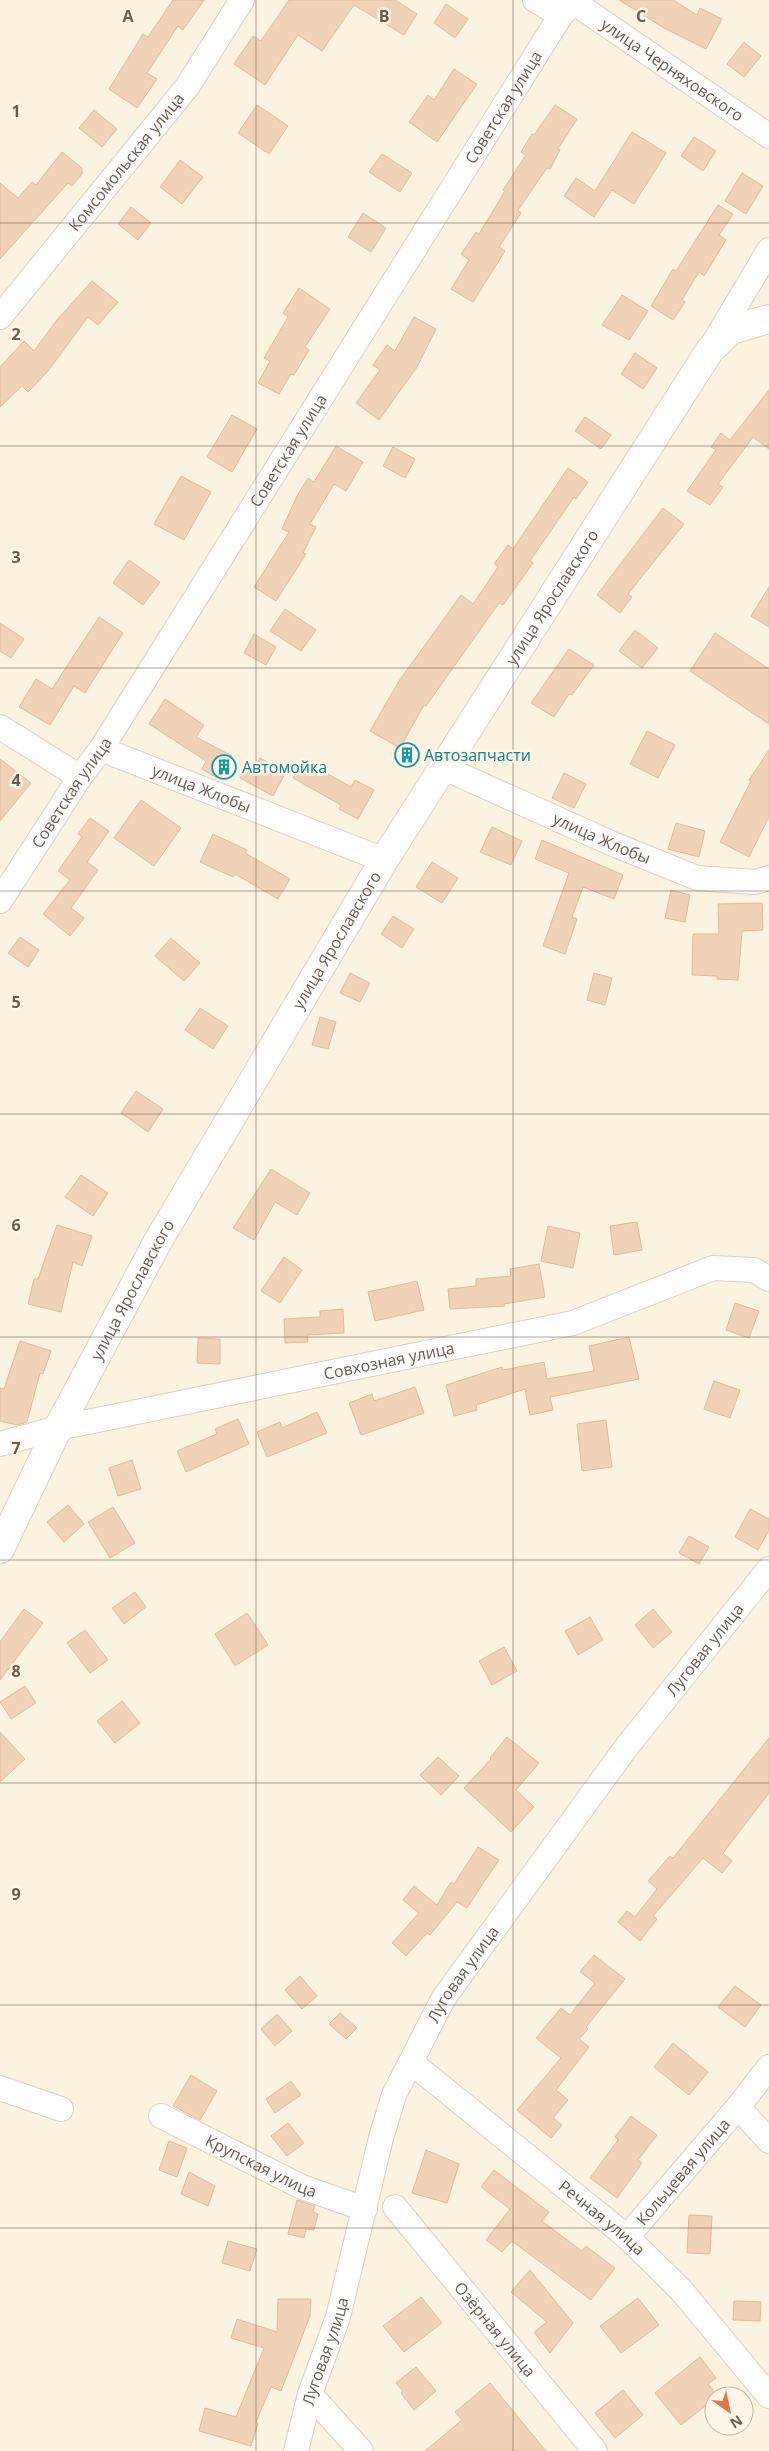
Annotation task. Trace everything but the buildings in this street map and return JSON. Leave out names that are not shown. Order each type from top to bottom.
[{"type":"street","name":"Комсомольская улица","points":[[0,317],[187,87],[242,0]]},
{"type":"street","name":"улица Черняховского","points":[[535,0],[571,6],[769,136]]},
{"type":"street","name":"Советская улица","points":[[0,901],[80,777],[101,750],[571,6]]},
{"type":"street","name":"улица Ярославского","points":[[0,1550],[58,1428],[158,1240],[442,766],[710,350],[769,250]]},
{"type":"street","name":"улица Ярославского","points":[[710,350],[730,330],[769,319]]},
{"type":"street","points":[[0,727],[80,777]]},
{"type":"street","name":"улица Жлобы","points":[[101,750],[384,860]]},
{"type":"street","name":"улица Жлобы","points":[[442,766],[613,844],[697,878],[755,882],[769,878]]},
{"type":"street","name":"Совхозная улица","points":[[0,1444],[58,1428],[573,1323],[713,1268],[754,1270],[769,1279]]},
{"type":"street","name":"Луговая улица","points":[[296,2451],[310,2394],[338,2317],[391,2104],[443,1999],[625,1750],[769,1569]]},
{"type":"street","name":"Речная улица","points":[[412,2063],[628,2237],[681,2290],[769,2396]]},
{"type":"street","name":"Кольцевая улица","points":[[628,2237],[738,2107],[769,2067]]},
{"type":"street","points":[[0,2088],[61,2109]]},
{"type":"street","name":"Кольцевая улица","points":[[738,2107],[769,2141]]},
{"type":"street","name":"Крупская улица","points":[[161,2116],[302,2187],[366,2209]]},
{"type":"street","name":"Озёрная улица","points":[[395,2208],[595,2451]]},
{"type":"street","points":[[310,2394],[361,2451]]},
{"type":"place","name":"Автозапчасти","points":[[407,755]]},
{"type":"place","name":"Автомойка","points":[[224,767]]}]
